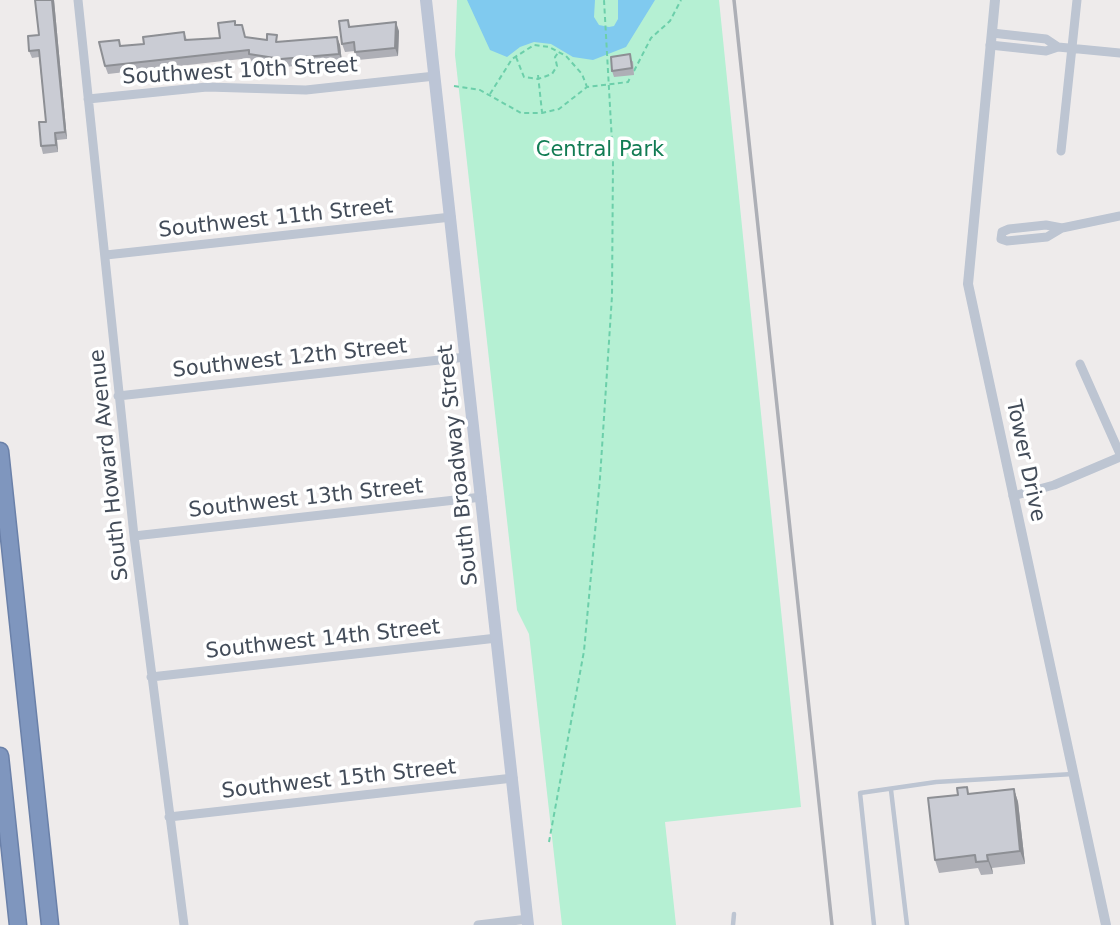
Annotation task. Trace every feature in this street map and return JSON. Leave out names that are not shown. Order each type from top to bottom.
[{"type":"highway","points":[[0,451],[50,925]]},
{"type":"highway","points":[[0,756],[18,925]]},
{"type":"main road","name":"South Broadway Street","points":[[426,0],[528,922]]},
{"type":"street","name":"South Howard Avenue","points":[[78,0],[134,536],[184,925]]},
{"type":"street","name":"Tower Drive","points":[[995,0],[968,284],[1107,925]]},
{"type":"street","points":[[1060,151],[1077,0]]},
{"type":"street","points":[[991,39],[1046,51],[1058,47],[1120,53]]},
{"type":"street","name":"Southwest 10th Street","points":[[88,99],[207,87],[306,90],[435,76]]},
{"type":"street","points":[[1062,228],[1046,225],[1009,229],[1002,232],[1001,239],[1007,241],[1047,237],[1062,228],[1120,216]]},
{"type":"street","name":"Southwest 11th Street","points":[[106,255],[451,217]]},
{"type":"street","name":"Southwest 12th Street","points":[[118,396],[466,357]]},
{"type":"street","points":[[1013,496],[1055,485],[1120,456],[1080,364]]},
{"type":"street","name":"Southwest 13th Street","points":[[134,536],[482,497]]},
{"type":"street","name":"Southwest 14th Street","points":[[152,677],[497,638]]},
{"type":"street","name":"Southwest 15th Street","points":[[169,817],[513,778]]},
{"type":"street","points":[[478,925],[528,922]]},
{"type":"lane","points":[[874,925],[860,793],[936,782],[1074,774]]},
{"type":"lane","points":[[891,790],[907,925]]},
{"type":"lane","points":[[733,925],[734,914]]},
{"type":"path","points":[[549,842],[584,652],[600,478],[612,296],[612,160],[604,0]]},
{"type":"path","points":[[454,86],[490,95],[521,113],[542,113],[559,109],[587,88],[628,82],[651,38],[670,21],[681,0]]},
{"type":"path","points":[[490,95],[501,73],[515,56],[534,45],[559,52],[575,65],[587,88]]},
{"type":"path","points":[[515,56],[524,77],[538,77],[551,74],[557,66],[555,57],[559,52]]},
{"type":"path","points":[[538,77],[542,113]]},
{"type":"green space","name":"Central Park","points":[[457,0],[719,0],[801,807],[665,822],[676,925],[562,925],[529,634],[517,610],[455,55]]},
{"type":"water","points":[[467,0],[595,0],[594,17],[599,25],[609,27],[614,26],[618,19],[618,0],[655,0],[626,47],[593,60],[573,57],[551,44],[534,42],[520,47],[507,57],[490,50]]},
{"type":"building","points":[[35,0],[52,0],[65,132],[55,133],[56,145],[41,146],[39,122],[46,122],[39,50],[29,51],[28,36],[39,35]]},
{"type":"building","points":[[348,20],[349,27],[396,22],[395,48],[355,52],[354,42],[342,44],[339,21]]},
{"type":"building","points":[[235,21],[235,25],[242,25],[245,37],[267,40],[267,34],[277,35],[276,42],[337,37],[339,54],[281,59],[249,54],[249,50],[105,66],[99,42],[119,40],[120,46],[144,44],[143,37],[184,32],[185,40],[220,38],[218,23]]},
{"type":"building","points":[[630,54],[632,68],[612,71],[611,57]]},
{"type":"building","points":[[967,787],[968,794],[1014,789],[1020,851],[987,855],[988,861],[976,862],[975,855],[935,860],[928,798],[958,795],[957,788]]},
{"type":"railway","points":[[734,0],[832,925]]}]
